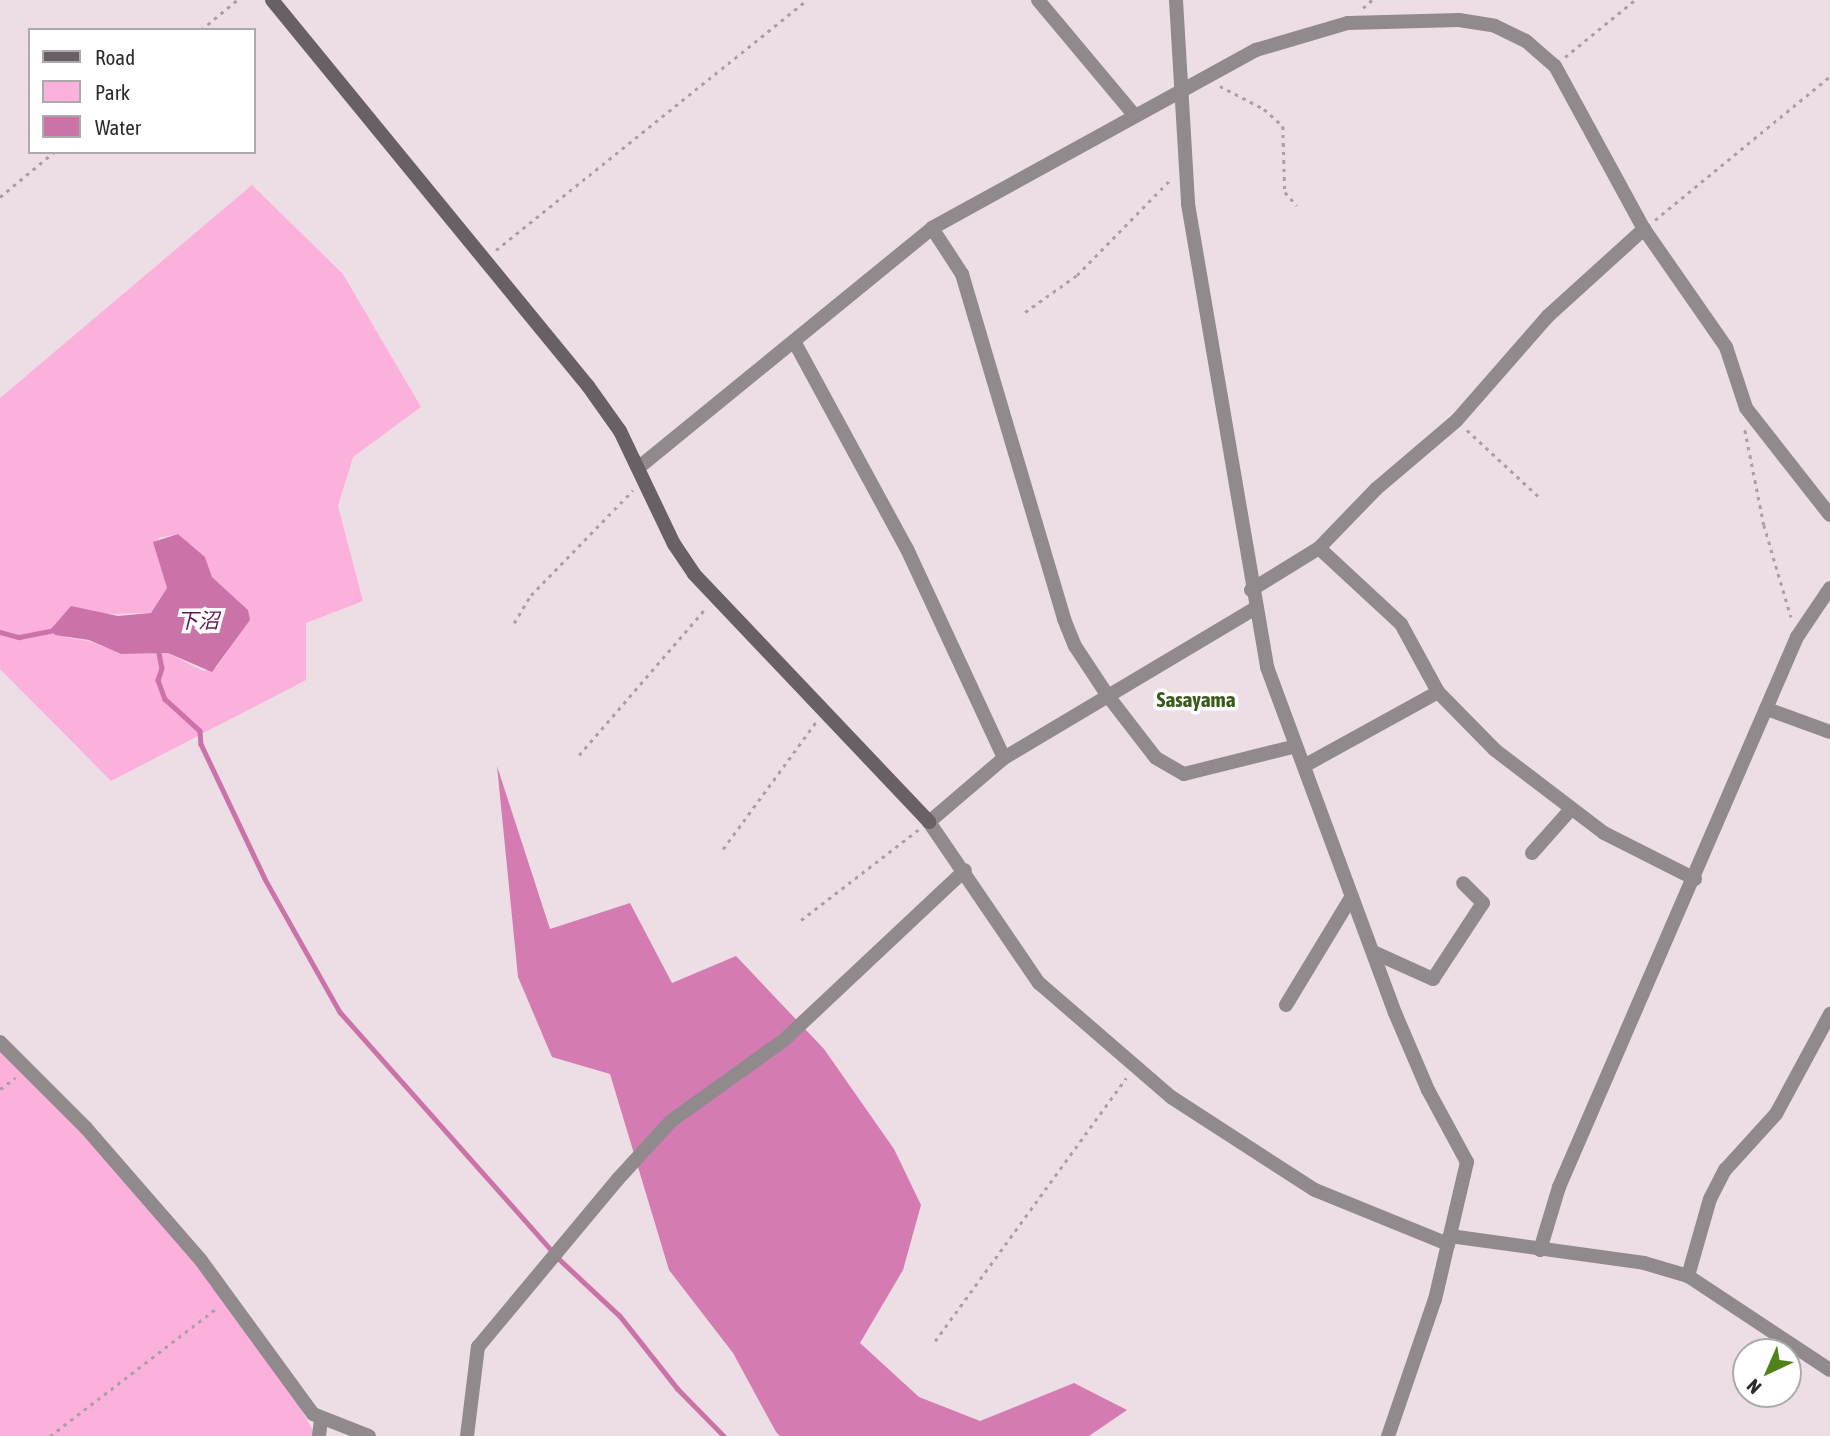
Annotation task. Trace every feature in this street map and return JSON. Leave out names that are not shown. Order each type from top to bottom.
[{"type":"street","points":[[272,0],[482,261],[588,386],[620,431],[674,544],[716,597],[929,822],[965,870],[1039,983],[1171,1097],[1315,1189],[1449,1240],[1644,1263],[1688,1276],[1830,1370]]},
{"type":"street","points":[[1038,0],[1135,117]]},
{"type":"street","points":[[1176,0],[1185,167],[1254,609],[1267,667],[1373,952],[1428,1090],[1467,1162],[1415,1365],[1388,1436]]},
{"type":"street","points":[[640,474],[932,228],[1256,50],[1348,23],[1458,20],[1495,26],[1525,41],[1555,66],[1644,229],[1726,347],[1746,408],[1830,515]]},
{"type":"street","points":[[932,228],[962,274],[1064,619],[1075,646],[1108,696],[1156,758],[1184,774],[1296,746]]},
{"type":"street","points":[[1251,590],[1319,548],[1376,489],[1457,420],[1548,316],[1644,229]]},
{"type":"street","points":[[795,343],[907,549],[1004,758]]},
{"type":"street","points":[[1319,548],[1401,624],[1438,692],[1495,750],[1604,833],[1695,878]]},
{"type":"street","points":[[1540,1250],[1559,1187],[1695,878],[1797,636],[1830,588]]},
{"type":"street","points":[[929,822],[1004,758],[1254,609]]},
{"type":"street","points":[[1304,766],[1438,692]]},
{"type":"street","points":[[1767,709],[1830,732]]},
{"type":"street","points":[[1532,853],[1571,808]]},
{"type":"street","points":[[467,1436],[478,1347],[618,1179],[671,1121],[784,1040],[965,870]]},
{"type":"street","points":[[1373,952],[1433,979],[1483,903],[1463,883]]},
{"type":"street","points":[[1286,1004],[1352,895]]},
{"type":"street","points":[[1688,1276],[1710,1199],[1725,1170],[1776,1114],[1830,1014]]},
{"type":"street","points":[[0,1042],[86,1128],[200,1259],[321,1419],[369,1436]]},
{"type":"street","points":[[319,1436],[321,1419]]},
{"type":"path","points":[[203,28],[237,0]]},
{"type":"path","points":[[482,261],[807,0]]},
{"type":"path","points":[[1555,66],[1635,0]]},
{"type":"path","points":[[1644,229],[1830,76]]},
{"type":"path","points":[[1207,79],[1264,109],[1283,125],[1285,192],[1297,206]]},
{"type":"path","points":[[0,197],[52,154]]},
{"type":"path","points":[[1025,312],[1077,275],[1185,167]]},
{"type":"path","points":[[1746,408],[1744,435],[1764,525],[1797,636]]},
{"type":"path","points":[[1457,420],[1538,496]]},
{"type":"path","points":[[514,623],[531,595],[640,474]]},
{"type":"path","points":[[579,755],[716,597]]},
{"type":"path","points":[[723,849],[824,711]]},
{"type":"path","points":[[802,920],[929,822]]},
{"type":"path","points":[[935,1341],[1135,1066]]},
{"type":"path","points":[[50,1436],[229,1300]]},
{"type":"green space","points":[[252,185],[343,274],[421,407],[353,457],[338,506],[363,601],[306,623],[306,680],[111,781],[0,669],[0,398]],"holes":[[[178,534],[205,557],[212,577],[248,610],[249,620],[216,668],[203,671],[168,653],[121,654],[89,641],[64,637],[105,614],[151,613],[167,588],[158,538]]]},
{"type":"green space","points":[[0,1045],[33,1075],[199,1266],[289,1388],[316,1436],[0,1436]]},
{"type":"shaded area","points":[[497,766],[550,929],[630,903],[672,983],[736,956],[824,1049],[894,1149],[921,1205],[903,1270],[860,1343],[919,1397],[980,1421],[1074,1383],[1127,1410],[1089,1436],[780,1436],[776,1432],[733,1353],[669,1270],[610,1074],[552,1057],[518,977]]},
{"type":"water","name":"下沼","points":[[178,534],[205,557],[212,577],[248,610],[250,620],[212,672],[168,653],[121,654],[89,640],[55,635],[51,629],[71,606],[118,616],[151,613],[167,588],[153,542]]},
{"type":"waterway","points":[[0,632],[19,637],[56,630]]},
{"type":"waterway","points":[[158,648],[162,668],[158,680],[165,699],[200,731],[201,744],[265,879],[340,1012],[552,1251]]},
{"type":"waterway","points":[[558,1258],[620,1316],[677,1388],[724,1436]]},
{"type":"district","name":"Sasayama","points":[[1196,699]]}]
